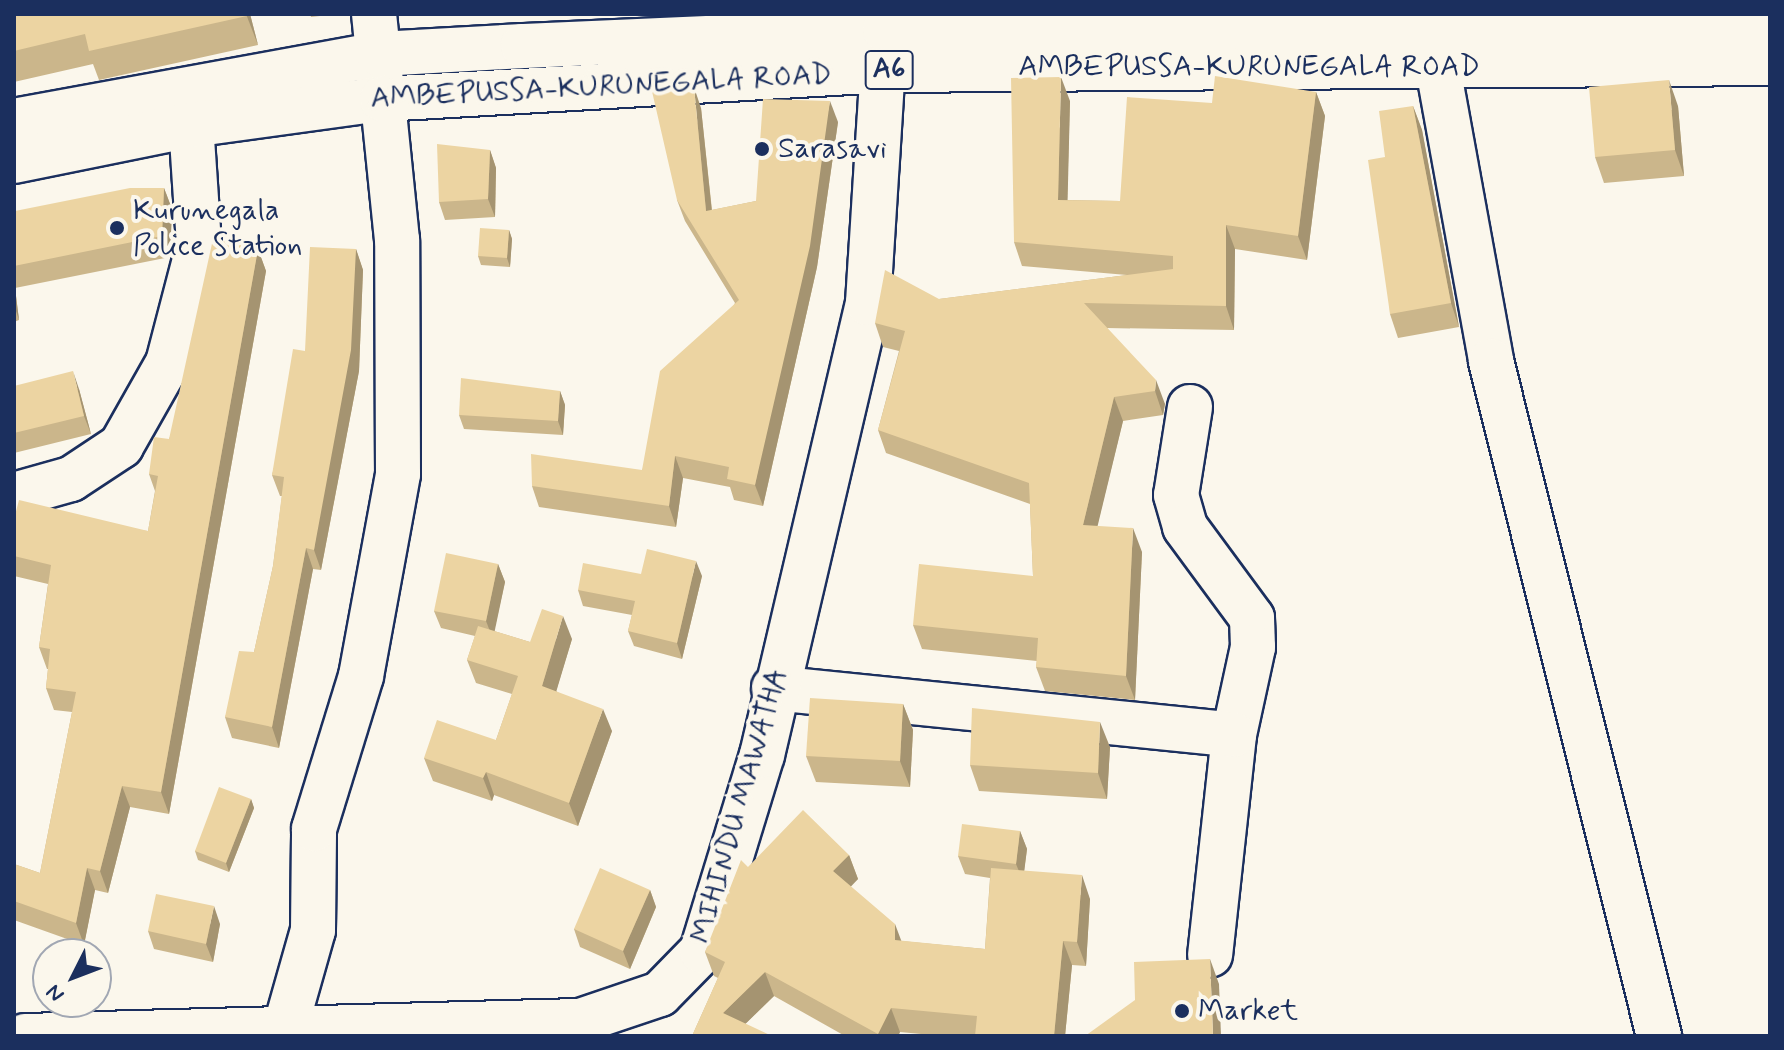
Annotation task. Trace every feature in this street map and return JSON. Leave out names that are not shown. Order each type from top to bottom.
[{"type":"main road","name":"AMBEPUSSA-KURUNEGALA ROAD","points":[[14,161],[191,125],[382,99],[885,50],[1095,21],[1770,24]]},
{"type":"main road","name":"AMBEPUSSA-KURUNEGALA ROAD","points":[[14,121],[377,34],[705,26],[885,50],[1438,68],[1770,63]]},
{"type":"main road","points":[[285,1029],[313,930],[314,829],[361,676],[398,474],[397,240],[377,34]]},
{"type":"main road","name":"MIHINDU MAWATHA","points":[[25,1036],[645,1022],[702,951],[762,755],[774,688],[868,303],[867,232],[885,50]]},
{"type":"main road","points":[[1438,68],[1491,361],[1659,1036]]},
{"type":"main road","points":[[14,495],[71,479],[121,446],[168,363],[199,244],[191,125]]},
{"type":"main road","points":[[1190,407],[1176,495],[1182,517],[1252,618],[1253,647],[1234,735],[1210,955]]},
{"type":"main road","points":[[774,688],[1234,735]]},
{"type":"building","points":[[14,14],[247,16],[89,51],[85,34],[14,51]]},
{"type":"building","points":[[1215,76],[1316,92],[1298,236],[1226,225],[1226,306],[1084,303],[1156,380],[1155,391],[1114,397],[1083,525],[1133,528],[1126,676],[1036,667],[1038,638],[913,625],[919,564],[1033,576],[1029,483],[878,430],[905,331],[875,323],[885,270],[939,299],[1173,269],[1173,256],[1014,242],[1011,78],[1061,77],[1058,200],[1120,201],[1127,97],[1212,103]]},
{"type":"building","points":[[1669,80],[1675,150],[1595,157],[1589,87]]},
{"type":"building","points":[[651,87],[694,87],[706,211],[756,201],[763,99],[830,101],[810,246],[755,485],[727,479],[729,467],[675,456],[669,506],[532,486],[531,454],[642,470],[660,371],[739,300],[677,200]]},
{"type":"building","points":[[1413,106],[1451,303],[1390,314],[1368,160],[1385,157],[1379,111]]},
{"type":"building","points":[[437,144],[490,150],[488,199],[439,202]]},
{"type":"building","points":[[130,188],[164,188],[162,236],[14,266],[15,211]]},
{"type":"building","points":[[480,228],[509,230],[507,258],[478,256]]},
{"type":"building","points":[[213,239],[258,249],[161,792],[122,786],[100,871],[87,868],[76,923],[14,901],[14,864],[40,873],[76,692],[46,688],[50,649],[39,647],[51,565],[14,556],[14,519],[19,500],[148,531],[158,476],[149,474],[154,437],[169,439]]},
{"type":"building","points":[[310,247],[356,249],[351,350],[314,550],[306,548],[272,727],[225,717],[239,651],[254,652],[273,566],[284,477],[272,475],[293,349],[305,351]]},
{"type":"building","points":[[73,371],[84,416],[14,433],[14,386]]},
{"type":"building","points":[[461,378],[560,391],[558,421],[459,415]]},
{"type":"building","points":[[647,549],[696,561],[677,643],[628,631],[635,601],[578,590],[583,563],[641,574]]},
{"type":"building","points":[[446,553],[498,564],[486,621],[434,611]]},
{"type":"building","points":[[542,609],[563,616],[542,686],[603,709],[569,803],[486,772],[483,778],[424,758],[437,720],[496,740],[518,676],[467,660],[478,626],[530,642]]},
{"type":"building","points":[[810,698],[903,704],[900,761],[806,756]]},
{"type":"building","points":[[972,708],[1100,722],[1098,773],[970,765]]},
{"type":"building","points":[[219,787],[251,799],[226,863],[195,851]]},
{"type":"building","points":[[803,810],[849,855],[833,871],[895,924],[895,940],[985,949],[991,868],[1082,875],[1077,942],[1063,941],[1054,1036],[975,1036],[977,1016],[891,1008],[878,1034],[765,972],[723,1013],[772,1036],[692,1036],[725,962],[705,952],[741,860],[748,867]]},
{"type":"building","points":[[962,824],[1020,831],[1016,864],[958,856]]},
{"type":"building","points":[[600,868],[650,890],[623,951],[574,929]]},
{"type":"building","points":[[156,894],[214,906],[206,944],[148,931]]},
{"type":"building","points":[[1210,959],[1213,1036],[1085,1036],[1135,1000],[1134,962]]},
{"type":"place","name":"Sarasavi","points":[[762,149]]},
{"type":"place","name":"Kurunegala Police Station","points":[[117,228]]},
{"type":"place","name":"Market","points":[[1182,1011]]}]
